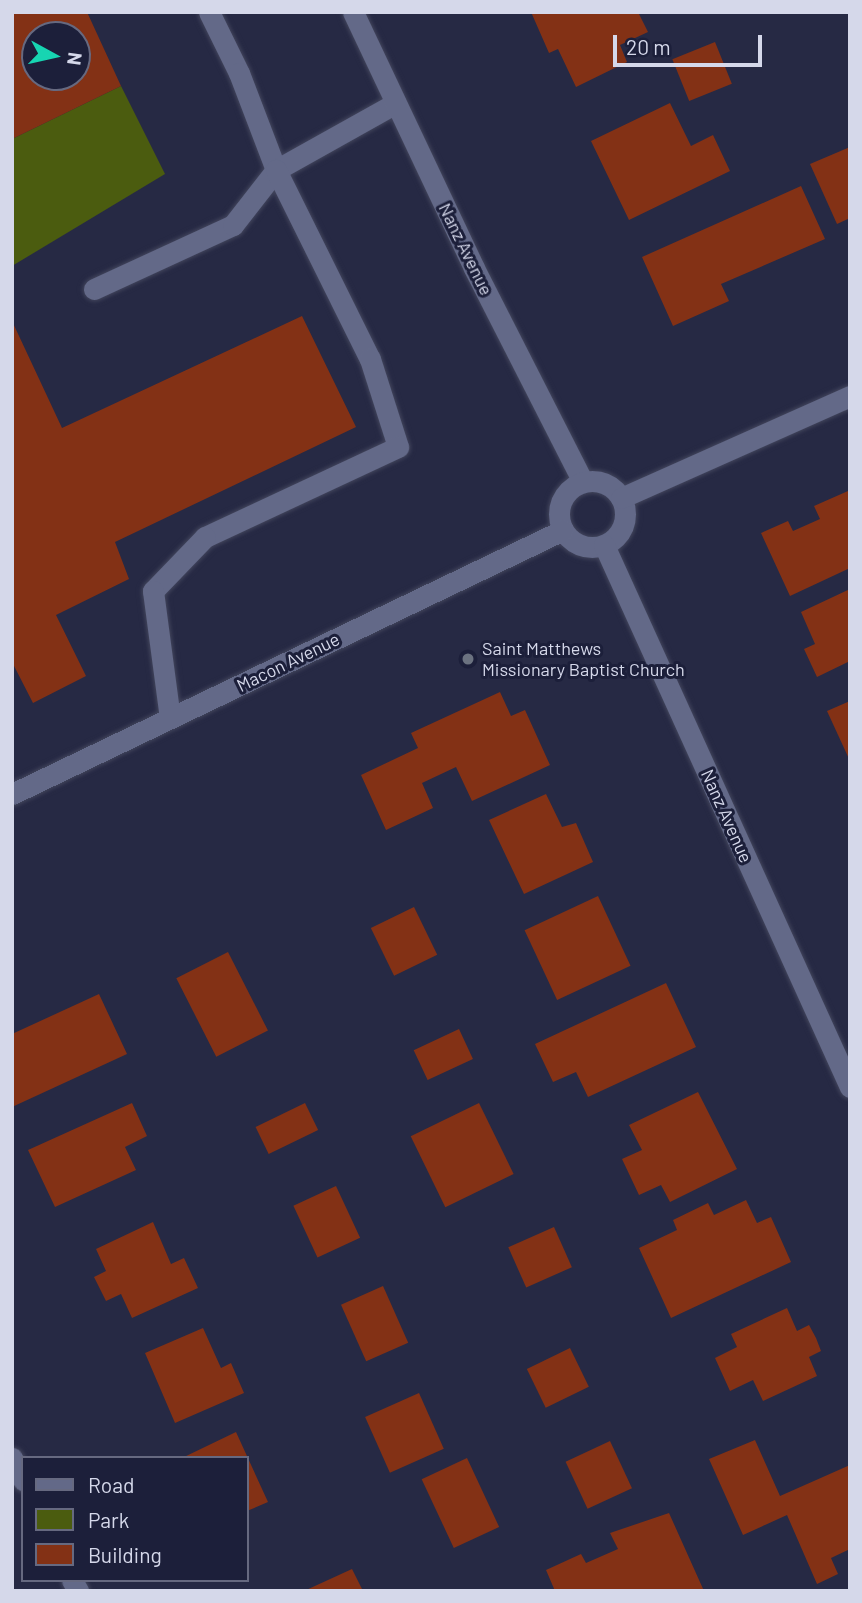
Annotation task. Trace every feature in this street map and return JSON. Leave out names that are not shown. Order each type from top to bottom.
[{"type":"street","points":[[170,718],[153,591],[205,537],[398,447],[370,359],[275,170],[239,73],[209,12]]},
{"type":"street","name":"Nanz Avenue","points":[[353,12],[583,482]]},
{"type":"street","points":[[94,289],[233,225],[275,170],[396,103]]},
{"type":"street","points":[[621,498],[850,396]]},
{"type":"street","points":[[583,482],[611,486],[621,498],[624,524],[604,545],[581,545],[563,530],[560,508],[564,498],[583,482]]},
{"type":"street","name":"Macon Avenue","points":[[12,794],[563,530]]},
{"type":"street","name":"Nanz Avenue","points":[[604,545],[850,1087]]},
{"type":"street","points":[[12,1458],[21,1476]]},
{"type":"green space","points":[[121,86],[165,174],[12,266],[12,139]]},
{"type":"building","points":[[12,12],[87,12],[121,86],[12,139]]},
{"type":"building","points":[[531,12],[638,12],[648,32],[620,45],[627,62],[576,87],[558,49],[549,53]]},
{"type":"building","points":[[715,42],[732,84],[689,101],[672,59]]},
{"type":"building","points":[[670,103],[691,146],[713,135],[730,171],[629,220],[591,141]]},
{"type":"building","points":[[850,147],[850,218],[837,224],[810,164]]},
{"type":"building","points":[[801,186],[825,239],[721,284],[729,301],[673,326],[642,257]]},
{"type":"building","points":[[302,316],[356,427],[115,542],[129,579],[56,615],[86,676],[33,703],[12,662],[12,321],[62,428]]},
{"type":"building","points":[[848,491],[850,568],[790,596],[761,533],[788,521],[793,531],[820,519],[814,506]]},
{"type":"building","points":[[850,589],[850,661],[817,677],[804,649],[815,644],[801,612]]},
{"type":"building","points":[[500,692],[511,716],[525,710],[550,765],[472,801],[456,767],[422,783],[433,808],[386,830],[361,775],[418,748],[411,733]]},
{"type":"building","points":[[850,701],[850,761],[827,711]]},
{"type":"building","points":[[546,794],[562,827],[576,823],[593,862],[524,894],[489,820]]},
{"type":"building","points":[[598,896],[631,966],[557,1000],[525,930]]},
{"type":"building","points":[[414,907],[437,955],[394,976],[371,928]]},
{"type":"building","points":[[228,952],[268,1030],[216,1057],[176,978]]},
{"type":"building","points":[[666,983],[696,1047],[588,1097],[576,1072],[553,1082],[535,1044]]},
{"type":"building","points":[[99,994],[127,1054],[12,1107],[12,1034]]},
{"type":"building","points":[[459,1029],[473,1059],[428,1080],[414,1050]]},
{"type":"building","points":[[698,1092],[737,1169],[670,1202],[661,1185],[639,1195],[622,1159],[642,1150],[629,1125]]},
{"type":"building","points":[[132,1103],[147,1136],[125,1147],[136,1170],[55,1207],[28,1150]]},
{"type":"building","points":[[305,1103],[318,1130],[269,1154],[256,1127]]},
{"type":"building","points":[[479,1103],[514,1174],[445,1207],[411,1136]]},
{"type":"building","points":[[336,1186],[360,1238],[317,1258],[293,1206]]},
{"type":"building","points":[[746,1200],[757,1223],[771,1217],[791,1262],[671,1318],[639,1248],[677,1230],[673,1220],[708,1203],[714,1215]]},
{"type":"building","points":[[153,1222],[171,1264],[184,1258],[198,1288],[132,1318],[121,1294],[106,1301],[94,1277],[106,1271],[96,1249]]},
{"type":"building","points":[[554,1227],[572,1267],[526,1288],[508,1247]]},
{"type":"building","points":[[383,1286],[408,1343],[366,1361],[341,1305]]},
{"type":"building","points":[[787,1308],[797,1331],[809,1325],[816,1338],[821,1351],[809,1357],[817,1376],[763,1401],[753,1380],[730,1391],[715,1358],[737,1347],[731,1334]]},
{"type":"building","points":[[203,1328],[221,1368],[231,1363],[244,1393],[175,1423],[145,1353]]},
{"type":"building","points":[[570,1348],[589,1387],[546,1408],[527,1369]]},
{"type":"building","points":[[419,1393],[444,1449],[390,1473],[365,1417]]},
{"type":"building","points":[[236,1432],[247,1456],[186,1456]]},
{"type":"building","points":[[755,1440],[780,1496],[850,1465],[850,1549],[831,1558],[838,1574],[817,1584],[787,1515],[743,1535],[709,1459]]},
{"type":"building","points":[[610,1441],[632,1488],[588,1509],[566,1462]]},
{"type":"building","points":[[248,1458],[268,1502],[248,1511]]},
{"type":"building","points":[[467,1458],[499,1527],[454,1548],[422,1479]]},
{"type":"building","points":[[669,1513],[704,1591],[555,1591],[546,1570],[581,1554],[586,1563],[618,1549],[610,1533]]},
{"type":"building","points":[[352,1569],[363,1591],[304,1591]]},
{"type":"place","name":"Saint Matthews Missionary Baptist Church","points":[[468,659]]}]
